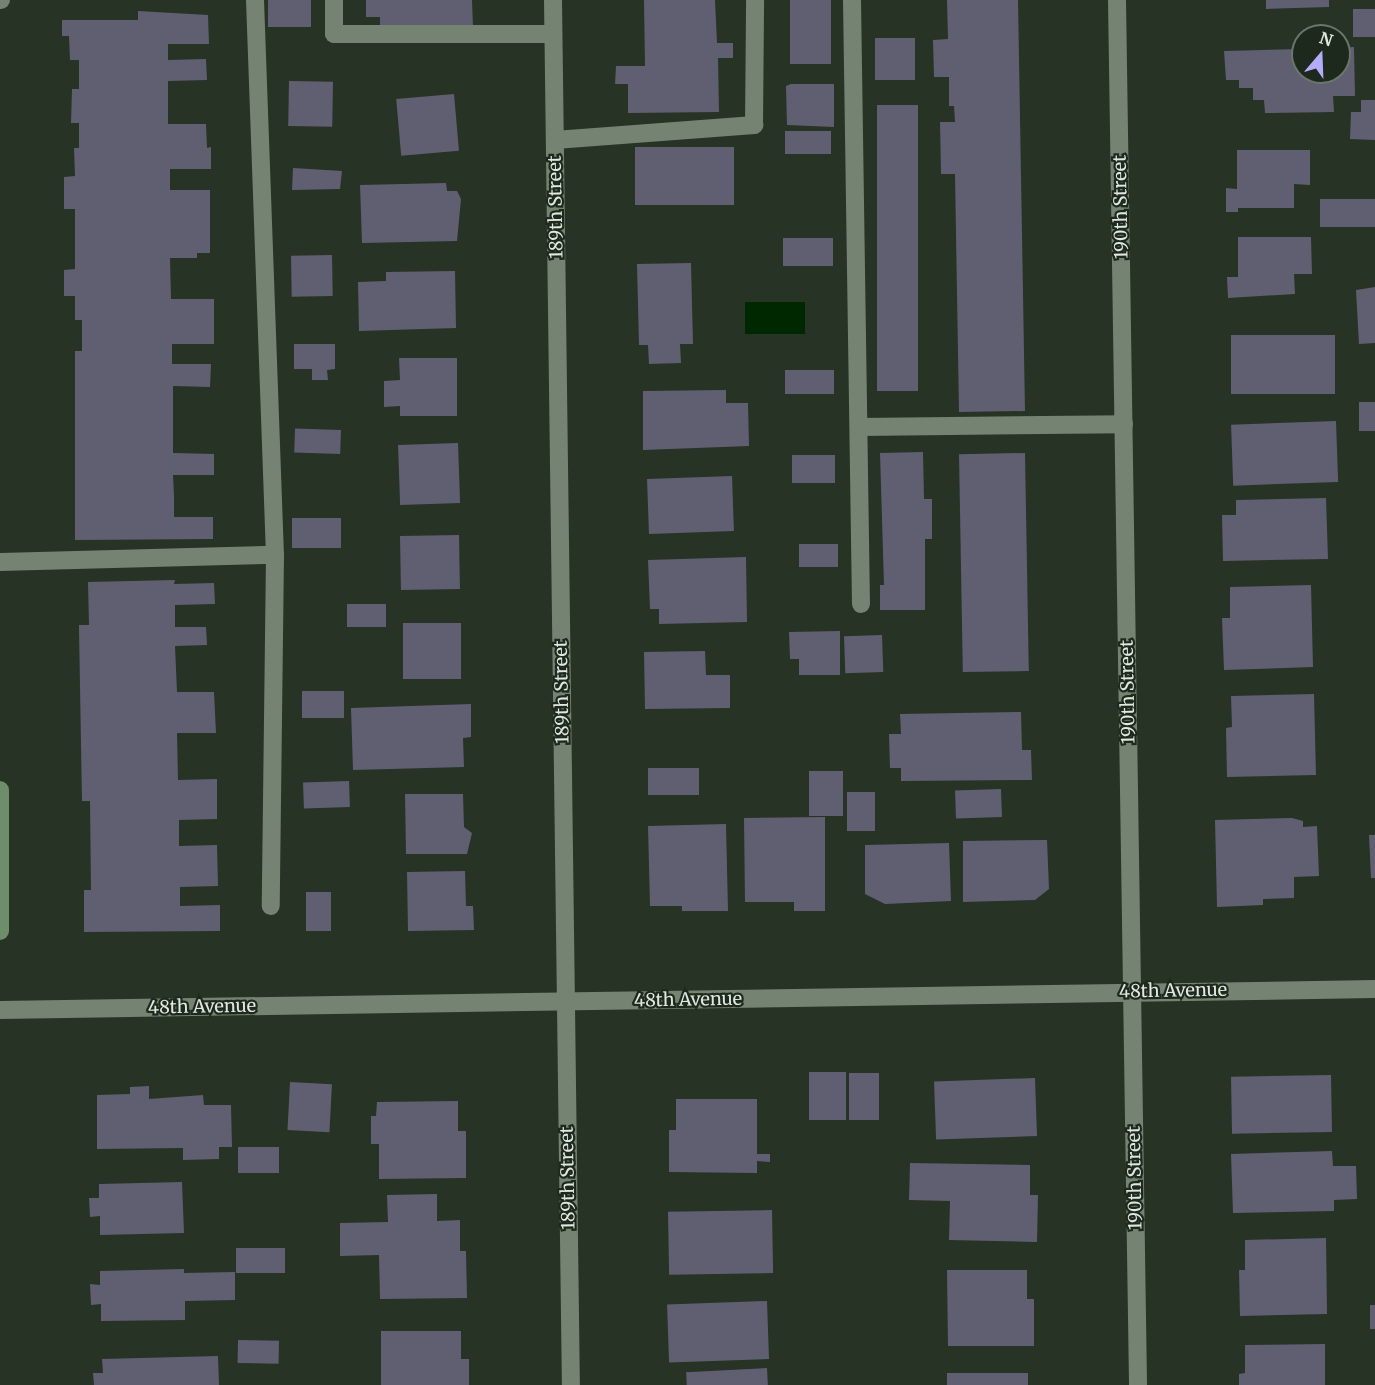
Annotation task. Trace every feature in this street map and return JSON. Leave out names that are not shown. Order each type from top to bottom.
[{"type":"street","points":[[255,0],[275,555],[271,906]]},
{"type":"street","points":[[334,0],[334,34],[554,34]]},
{"type":"street","name":"189th Street","points":[[553,0],[571,1385]]},
{"type":"street","points":[[555,140],[754,124],[755,0]]},
{"type":"street","points":[[852,0],[861,604]]},
{"type":"street","name":"190th Street","points":[[1117,0],[1138,1385]]},
{"type":"street","points":[[859,427],[1124,424]]},
{"type":"street","points":[[0,562],[275,555]]},
{"type":"street","points":[[0,790],[0,932]]},
{"type":"street","name":"48th Avenue","points":[[0,1010],[1375,989]]},
{"type":"shaded area","points":[[745,302],[805,302],[805,334],[745,334]]},
{"type":"building","points":[[268,0],[311,0],[311,27],[268,27]]},
{"type":"building","points":[[366,0],[472,0],[473,27],[380,28],[380,17],[366,17]]},
{"type":"building","points":[[644,0],[715,0],[717,43],[733,43],[733,58],[718,58],[719,112],[628,113],[628,84],[615,84],[616,66],[645,66]]},
{"type":"building","points":[[790,0],[831,0],[831,64],[790,64]]},
{"type":"building","points":[[947,0],[1018,0],[1025,411],[959,412],[955,174],[941,174],[940,122],[955,122],[954,106],[949,106],[949,77],[934,77],[933,40],[948,39]]},
{"type":"building","points":[[1266,0],[1329,0],[1329,7],[1266,9]]},
{"type":"building","points":[[1353,9],[1375,9],[1375,37],[1353,37]]},
{"type":"building","points":[[138,11],[208,15],[209,44],[168,44],[168,60],[206,59],[207,80],[168,81],[168,124],[206,124],[207,148],[211,147],[211,169],[170,169],[170,190],[210,190],[210,253],[197,253],[197,258],[170,258],[171,299],[214,299],[214,344],[172,344],[172,364],[211,364],[210,387],[173,386],[173,453],[214,454],[214,475],[173,475],[174,517],[213,517],[213,539],[75,540],[75,351],[82,351],[82,320],[75,320],[75,296],[64,296],[64,270],[75,269],[75,209],[64,209],[64,177],[75,176],[74,148],[79,148],[79,123],[71,123],[72,89],[79,89],[79,60],[70,60],[69,36],[62,36],[62,20],[138,20]]},
{"type":"building","points":[[875,38],[915,38],[915,80],[875,80]]},
{"type":"building","points":[[1351,47],[1354,47],[1355,96],[1333,96],[1334,112],[1265,113],[1264,100],[1253,100],[1253,88],[1239,88],[1239,80],[1226,80],[1224,51],[1291,49],[1291,84],[1351,84]]},
{"type":"building","points":[[289,81],[333,82],[332,127],[288,126]]},
{"type":"building","points":[[834,84],[834,127],[787,125],[786,86]]},
{"type":"building","points":[[454,94],[459,151],[401,156],[396,99]]},
{"type":"building","points":[[1361,100],[1375,100],[1375,140],[1350,139],[1351,112],[1361,112]]},
{"type":"building","points":[[877,105],[918,105],[918,391],[877,391]]},
{"type":"building","points":[[785,131],[831,131],[831,154],[785,154]]},
{"type":"building","points":[[635,147],[734,147],[734,205],[635,205]]},
{"type":"building","points":[[1237,150],[1310,150],[1310,185],[1294,184],[1294,208],[1238,208],[1238,212],[1226,212],[1226,188],[1237,189]]},
{"type":"building","points":[[293,168],[342,171],[340,189],[292,190]]},
{"type":"building","points":[[446,183],[447,191],[457,191],[461,199],[457,241],[362,243],[360,185]]},
{"type":"building","points":[[1320,199],[1375,199],[1375,227],[1320,227]]},
{"type":"building","points":[[1238,237],[1311,237],[1312,274],[1294,274],[1295,294],[1228,298],[1227,277],[1238,277]]},
{"type":"building","points":[[783,238],[833,238],[833,266],[783,266]]},
{"type":"building","points":[[332,255],[333,296],[292,297],[291,256]]},
{"type":"building","points":[[691,263],[693,344],[680,344],[681,363],[649,364],[648,345],[639,345],[637,264]]},
{"type":"building","points":[[455,271],[456,328],[359,331],[358,282],[386,281],[386,272]]},
{"type":"building","points":[[1375,287],[1375,343],[1359,344],[1356,290]]},
{"type":"building","points":[[1231,335],[1335,335],[1335,394],[1231,394]]},
{"type":"building","points":[[294,344],[335,344],[335,369],[327,370],[328,380],[312,380],[312,369],[294,369]]},
{"type":"building","points":[[399,358],[457,358],[457,416],[400,416],[400,406],[384,407],[384,381],[400,380]]},
{"type":"building","points":[[785,370],[834,370],[834,394],[785,394]]},
{"type":"building","points":[[726,390],[726,403],[748,403],[749,446],[643,450],[643,391]]},
{"type":"building","points":[[1359,402],[1375,402],[1375,431],[1359,431]]},
{"type":"building","points":[[1336,421],[1338,482],[1233,486],[1231,425]]},
{"type":"building","points":[[295,428],[341,430],[340,454],[294,452]]},
{"type":"building","points":[[458,443],[460,503],[400,505],[398,445]]},
{"type":"building","points":[[923,452],[924,499],[932,499],[932,539],[925,539],[925,610],[880,610],[880,585],[884,585],[880,453]]},
{"type":"building","points":[[1025,453],[1029,671],[963,672],[959,454]]},
{"type":"building","points":[[792,455],[835,455],[835,483],[792,483]]},
{"type":"building","points":[[732,476],[734,531],[649,534],[647,479]]},
{"type":"building","points":[[1326,498],[1328,559],[1223,561],[1222,515],[1236,515],[1236,500]]},
{"type":"building","points":[[292,518],[341,518],[341,548],[292,548]]},
{"type":"building","points":[[459,535],[460,589],[401,590],[400,536]]},
{"type":"building","points":[[799,544],[838,544],[838,567],[799,567]]},
{"type":"building","points":[[746,557],[747,622],[659,624],[659,609],[650,609],[648,560]]},
{"type":"building","points":[[175,580],[174,584],[214,583],[215,604],[175,605],[175,627],[206,627],[207,645],[175,646],[177,692],[214,692],[216,733],[177,733],[178,780],[217,779],[217,819],[179,820],[179,846],[217,845],[218,886],[180,887],[180,906],[220,905],[220,931],[84,932],[84,890],[91,890],[90,801],[82,801],[79,625],[89,625],[88,582]]},
{"type":"building","points":[[1311,585],[1313,667],[1224,670],[1222,618],[1230,618],[1230,587]]},
{"type":"building","points":[[347,604],[386,604],[386,627],[347,627]]},
{"type":"building","points":[[403,623],[461,623],[461,679],[403,679]]},
{"type":"building","points":[[840,631],[840,675],[799,675],[799,659],[790,659],[789,632]]},
{"type":"building","points":[[882,635],[883,672],[845,673],[844,636]]},
{"type":"building","points":[[705,651],[706,675],[730,675],[730,708],[645,709],[644,652]]},
{"type":"building","points":[[302,691],[344,691],[344,718],[302,718]]},
{"type":"building","points":[[1314,694],[1316,775],[1227,777],[1226,728],[1232,727],[1231,696]]},
{"type":"building","points":[[471,704],[471,737],[463,738],[464,767],[353,770],[351,708]]},
{"type":"building","points":[[1021,712],[1022,750],[1031,750],[1032,780],[901,781],[901,768],[890,768],[889,734],[901,734],[900,714]]},
{"type":"building","points":[[648,768],[699,768],[699,795],[648,795]]},
{"type":"building","points":[[809,771],[843,771],[843,816],[809,816]]},
{"type":"building","points":[[349,781],[350,807],[304,809],[303,783]]},
{"type":"building","points":[[1001,789],[1002,817],[956,819],[955,791]]},
{"type":"building","points":[[847,792],[875,792],[875,831],[847,831]]},
{"type":"building","points":[[405,794],[463,794],[464,827],[472,833],[467,854],[406,854]]},
{"type":"building","points":[[825,817],[825,911],[794,911],[794,902],[745,902],[744,818]]},
{"type":"building","points":[[1292,818],[1303,821],[1303,827],[1317,826],[1319,876],[1294,877],[1294,898],[1263,899],[1263,905],[1217,907],[1215,820]]},
{"type":"building","points":[[726,824],[728,911],[682,911],[682,906],[650,906],[648,826]]},
{"type":"building","points":[[1369,835],[1375,835],[1375,878],[1371,878]]},
{"type":"building","points":[[1047,840],[1049,889],[1035,900],[963,902],[963,841]]},
{"type":"building","points":[[949,843],[951,901],[885,904],[865,894],[865,845]]},
{"type":"building","points":[[465,871],[466,906],[473,906],[474,930],[408,931],[407,872]]},
{"type":"building","points":[[306,892],[331,892],[331,931],[306,931]]},
{"type":"building","points":[[809,1072],[846,1072],[846,1120],[809,1120]]},
{"type":"building","points":[[849,1073],[879,1073],[879,1120],[849,1120]]},
{"type":"building","points":[[1331,1075],[1332,1132],[1232,1134],[1231,1077]]},
{"type":"building","points":[[1035,1078],[1037,1136],[936,1139],[934,1082]]},
{"type":"building","points":[[290,1082],[332,1084],[329,1132],[287,1130]]},
{"type":"building","points":[[149,1086],[149,1099],[203,1095],[204,1105],[231,1105],[232,1147],[219,1147],[219,1159],[183,1160],[183,1148],[97,1149],[97,1095],[130,1094],[130,1087]]},
{"type":"building","points":[[676,1099],[757,1099],[757,1154],[770,1154],[770,1162],[757,1161],[757,1173],[669,1172],[669,1130],[676,1130]]},
{"type":"building","points":[[458,1101],[458,1131],[466,1131],[466,1178],[379,1179],[379,1144],[371,1144],[371,1116],[376,1116],[377,1102]]},
{"type":"building","points":[[238,1147],[279,1147],[279,1173],[238,1173]]},
{"type":"building","points":[[1332,1151],[1333,1166],[1356,1166],[1357,1199],[1334,1200],[1334,1211],[1233,1213],[1231,1154]]},
{"type":"building","points":[[910,1163],[1030,1165],[1030,1195],[1038,1195],[1037,1242],[949,1240],[950,1201],[909,1200]]},
{"type":"building","points":[[182,1182],[184,1233],[100,1235],[100,1216],[90,1217],[89,1198],[99,1198],[99,1184]]},
{"type":"building","points":[[437,1194],[437,1221],[460,1220],[460,1251],[466,1251],[467,1298],[380,1299],[379,1255],[340,1256],[340,1223],[388,1222],[387,1195]]},
{"type":"building","points":[[772,1210],[773,1273],[669,1275],[668,1212]]},
{"type":"building","points":[[1326,1238],[1327,1314],[1240,1316],[1239,1270],[1245,1270],[1245,1240]]},
{"type":"building","points":[[236,1248],[285,1248],[285,1273],[236,1273]]},
{"type":"building","points":[[184,1269],[184,1273],[235,1272],[235,1300],[185,1301],[185,1320],[101,1321],[101,1304],[91,1305],[90,1284],[100,1285],[100,1271]]},
{"type":"building","points":[[947,1270],[1027,1270],[1027,1299],[1034,1299],[1034,1346],[948,1346]]},
{"type":"building","points":[[767,1301],[769,1359],[669,1362],[667,1304]]},
{"type":"building","points":[[1370,1305],[1375,1305],[1375,1329],[1370,1329]]},
{"type":"building","points":[[381,1331],[461,1331],[461,1359],[469,1359],[469,1385],[381,1385]]},
{"type":"building","points":[[238,1340],[279,1341],[279,1364],[238,1363]]},
{"type":"building","points":[[1325,1344],[1325,1385],[1239,1385],[1239,1374],[1245,1373],[1245,1345]]},
{"type":"building","points":[[218,1356],[219,1385],[94,1385],[93,1373],[103,1373],[102,1359]]},
{"type":"building","points":[[767,1368],[768,1385],[687,1385],[686,1372]]},
{"type":"building","points":[[947,1373],[1028,1373],[1028,1385],[947,1385]]}]
